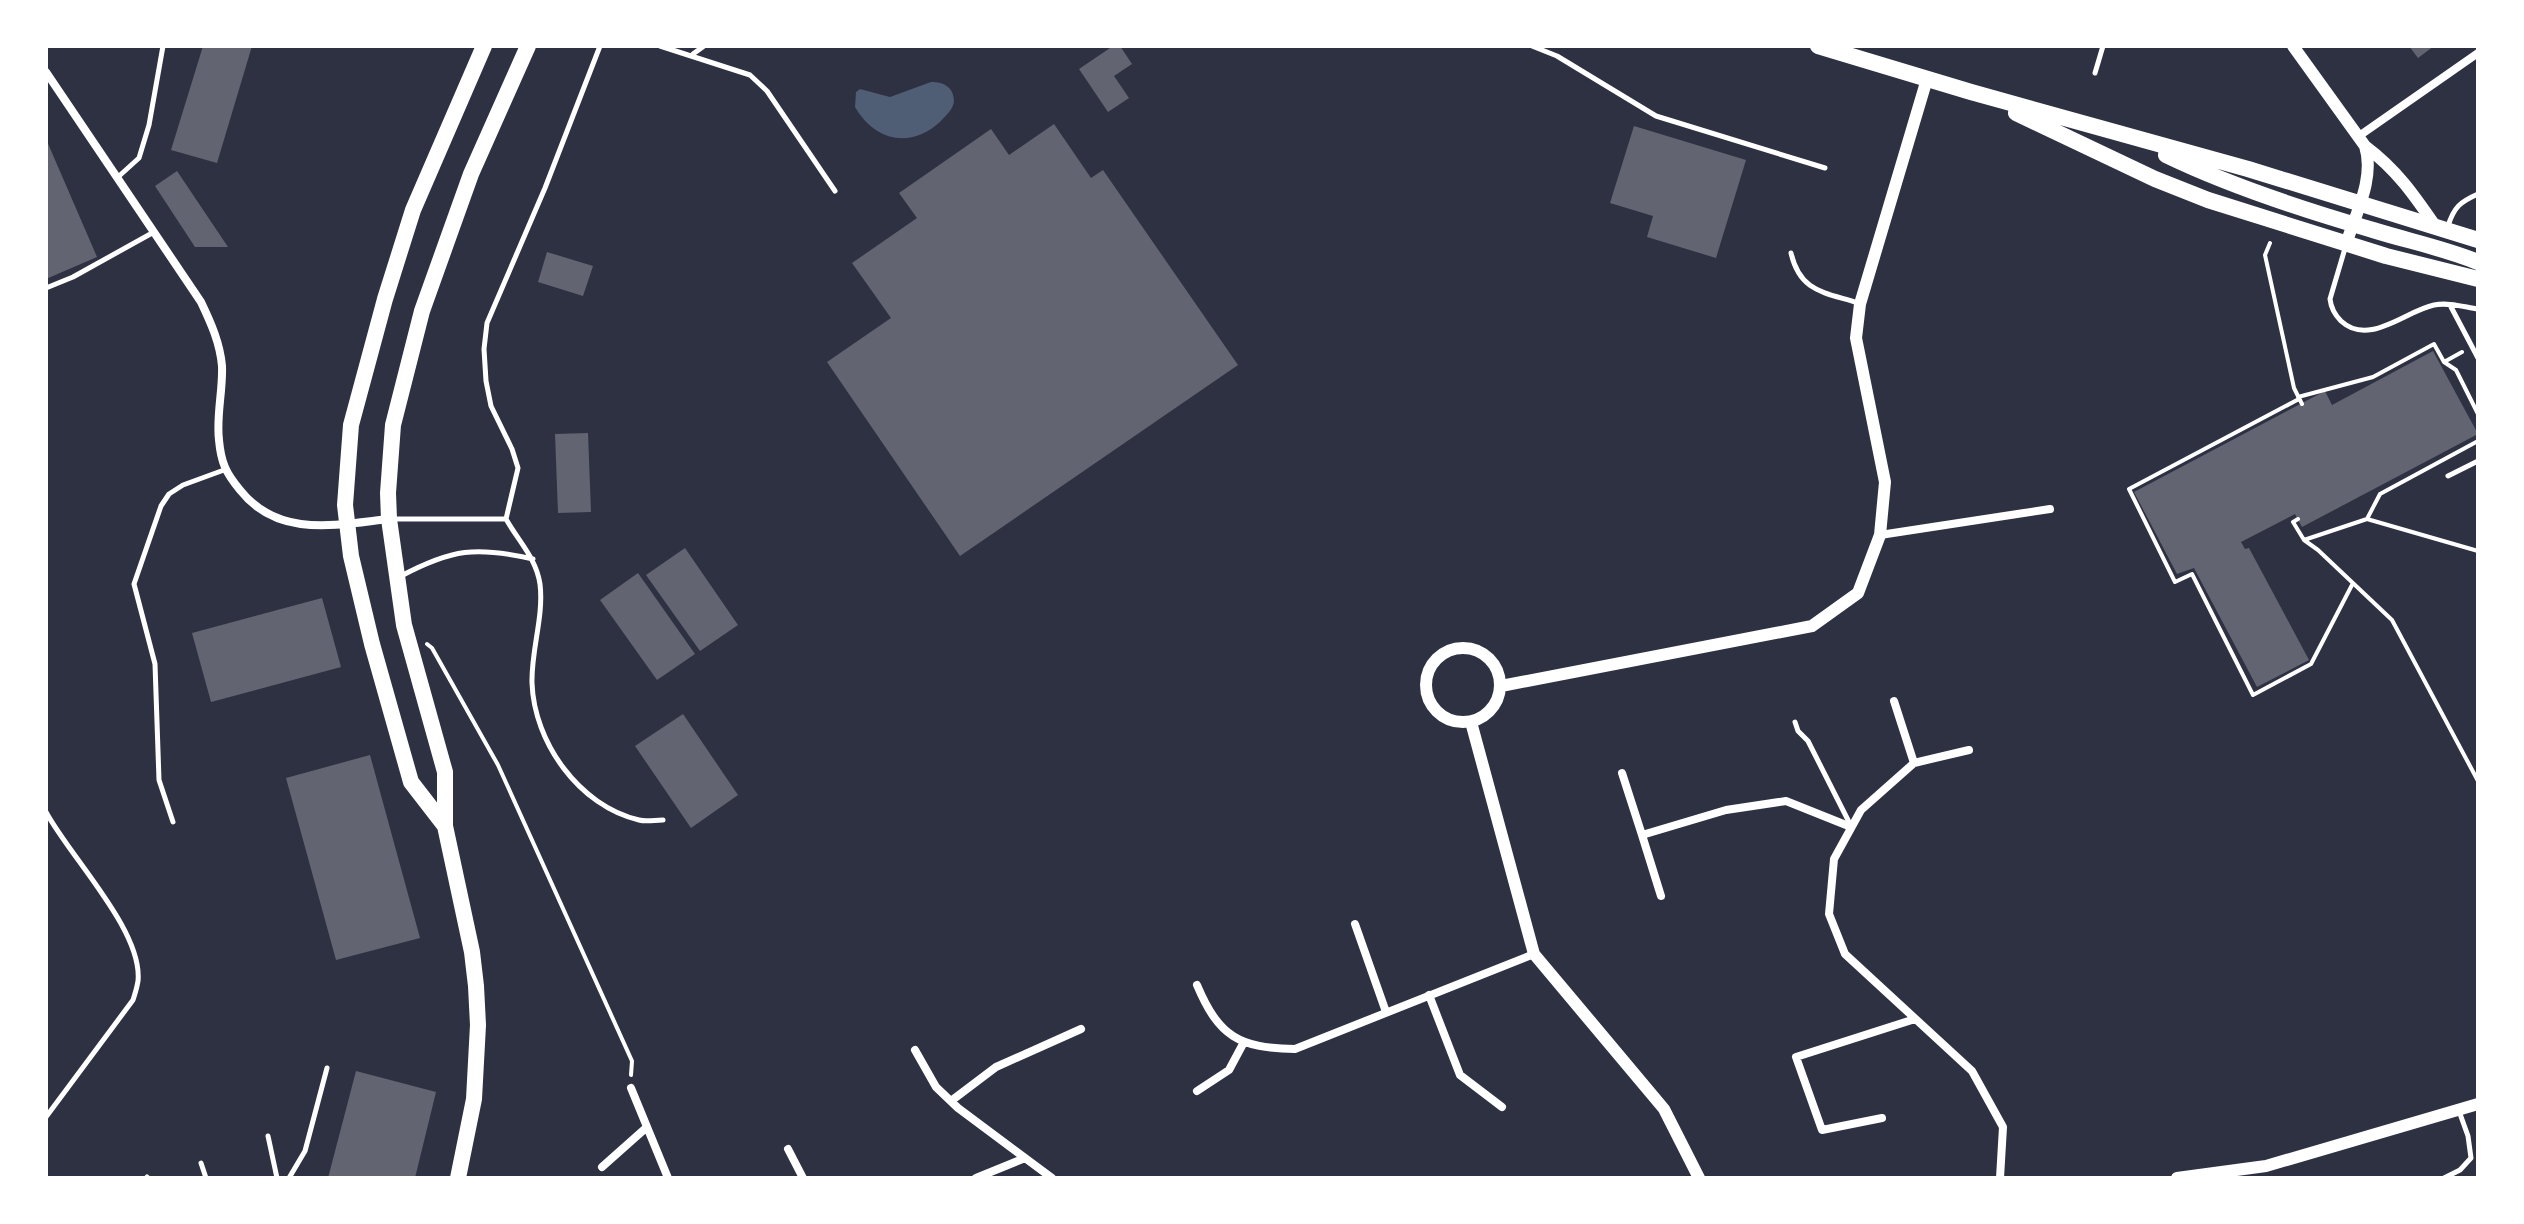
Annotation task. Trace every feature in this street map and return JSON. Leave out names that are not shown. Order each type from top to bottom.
[{"type":"highway","points":[[445,826],[411,782],[351,556],[345,505],[351,425],[385,299],[413,210],[484,46]]},
{"type":"highway","points":[[458,1178],[474,1099],[478,1025],[472,952],[445,826],[445,772],[404,625],[396,578],[389,519],[393,425],[418,325],[471,174],[528,46]]},
{"type":"highway","points":[[1818,46],[2248,169],[2478,240]]},
{"type":"highway","points":[[1971,92],[2208,200],[2346,244],[2478,279]]},
{"type":"highway","points":[[2127,136],[2195,169],[2352,224],[2460,254],[2478,262]]},
{"type":"street","points":[[2293,46],[2362,141],[2401,176],[2442,230]]},
{"type":"street","points":[[2362,141],[2478,53]]},
{"type":"street","points":[[46,72],[201,302],[215,332],[222,366],[218,439],[224,470],[248,501],[276,520],[326,525],[389,519]]},
{"type":"street","points":[[1501,686],[1812,626],[1858,593],[1880,535],[1885,482],[1856,338],[1860,304],[1927,79]]},
{"type":"street","points":[[2346,244],[2369,172],[2370,162],[2362,141]]},
{"type":"street","points":[[1880,535],[2050,509]]},
{"type":"street","points":[[1473,649],[1485,654],[1493,663],[1501,686],[1492,709],[1482,718],[1458,723],[1446,719],[1429,702],[1426,678],[1431,666],[1449,650],[1473,649]]},
{"type":"street","points":[[1894,701],[1914,763]]},
{"type":"street","points":[[1471,722],[1534,954],[1664,1109],[1699,1178]]},
{"type":"street","points":[[1969,750],[1914,763],[1861,810],[1834,859],[1829,914],[1845,954],[1972,1071],[2003,1127],[2000,1178]]},
{"type":"street","points":[[1622,773],[1661,896]]},
{"type":"street","points":[[1642,835],[1726,810],[1786,801],[1851,827]]},
{"type":"street","points":[[1355,924],[1386,1012]]},
{"type":"street","points":[[1197,985],[1209,1013],[1232,1037],[1263,1048],[1295,1049],[1534,954]]},
{"type":"street","points":[[1429,995],[1460,1075],[1502,1107]]},
{"type":"street","points":[[1882,1118],[1822,1130],[1796,1057],[1915,1019]]},
{"type":"street","points":[[951,1101],[996,1067],[1081,1029]]},
{"type":"street","points":[[1197,1091],[1229,1070],[1244,1042]]},
{"type":"street","points":[[915,1050],[936,1087],[1052,1178]]},
{"type":"street","points":[[631,1088],[668,1178]]},
{"type":"street","points":[[2177,1178],[2266,1166],[2478,1104]]},
{"type":"street","points":[[602,1167],[647,1127]]},
{"type":"street","points":[[788,1149],[803,1178]]},
{"type":"street","points":[[976,1178],[1025,1158]]},
{"type":"lane","points":[[117,177],[139,158],[149,125],[163,46]]},
{"type":"lane","points":[[600,46],[545,188],[487,323],[484,349],[486,381],[491,406],[518,468],[506,519],[534,560],[540,585],[532,684],[541,728],[557,757],[583,791],[613,810],[640,821],[663,820]]},
{"type":"lane","points":[[660,46],[750,75],[767,91],[835,191]]},
{"type":"lane","points":[[692,55],[704,46]]},
{"type":"lane","points":[[1532,46],[1557,56],[1656,116],[1825,168]]},
{"type":"lane","points":[[2095,73],[2103,46]]},
{"type":"lane","points":[[2442,230],[2460,202],[2478,194]]},
{"type":"lane","points":[[46,288],[73,277],[154,232]]},
{"type":"lane","points":[[2346,244],[2330,306],[2338,319],[2353,329],[2367,331],[2424,308],[2450,304],[2478,309]]},
{"type":"lane","points":[[1791,253],[1795,271],[1813,289],[1860,304]]},
{"type":"lane","points":[[2450,304],[2478,358]]},
{"type":"lane","points":[[2448,476],[2478,461]]},
{"type":"lane","points":[[173,822],[159,780],[155,664],[134,584],[161,506],[169,494],[183,485],[224,470]]},
{"type":"lane","points":[[389,519],[506,519]]},
{"type":"lane","points":[[396,578],[440,557],[466,551],[497,551],[534,560]]},
{"type":"lane","points":[[1795,722],[1798,731],[1808,741],[1851,827]]},
{"type":"lane","points":[[46,812],[122,925],[134,952],[138,980],[133,1000],[46,1117]]},
{"type":"lane","points":[[289,1178],[305,1151],[327,1068]]},
{"type":"lane","points":[[2444,1178],[2460,1170],[2471,1158],[2468,1136],[2458,1110]]},
{"type":"lane","points":[[268,1136],[277,1178]]},
{"type":"lane","points":[[201,1163],[206,1178]]},
{"type":"path","points":[[2270,243],[2265,255],[2294,388],[2300,400]]},
{"type":"path","points":[[2353,583],[2311,664],[2253,695],[2192,574],[2175,582],[2129,489],[2300,400],[2373,377],[2434,344],[2444,362],[2456,370],[2476,404],[2478,414]]},
{"type":"path","points":[[2444,362],[2462,352]]},
{"type":"path","points":[[2367,519],[2380,494],[2478,441]]},
{"type":"path","points":[[2298,519],[2293,522],[2304,540],[2392,620],[2478,781]]},
{"type":"path","points":[[2304,540],[2367,519],[2478,551]]},
{"type":"path","points":[[404,625],[432,648],[498,765],[632,1061],[631,1088]]},
{"type":"water","points":[[931,82],[947,86],[954,102],[940,122],[917,136],[905,138],[883,134],[863,119],[855,107],[856,92],[860,89],[890,97]]},
{"type":"building","points":[[203,46],[252,46],[217,163],[171,150]]},
{"type":"building","points":[[1113,46],[1120,46],[1132,64],[1114,76],[1129,98],[1108,112],[1079,69]]},
{"type":"building","points":[[2409,46],[2434,46],[2418,58]]},
{"type":"building","points":[[1054,124],[1091,178],[1103,170],[1238,365],[960,556],[827,362],[891,318],[852,263],[917,218],[899,193],[991,129],[1009,155]]},
{"type":"building","points":[[1634,126],[1746,160],[1716,258],[1647,237],[1653,216],[1610,203]]},
{"type":"building","points":[[46,139],[97,257],[46,279]]},
{"type":"building","points":[[177,171],[228,247],[195,247],[155,186]]},
{"type":"building","points":[[547,252],[593,266],[583,296],[538,282]]},
{"type":"building","points":[[2433,351],[2478,434],[2302,527],[2295,514],[2241,542],[2245,549],[2249,548],[2309,660],[2257,687],[2194,568],[2177,574],[2134,492],[2325,391],[2332,405]]},
{"type":"building","points":[[588,433],[591,512],[558,513],[555,434]]},
{"type":"building","points":[[685,548],[738,625],[700,651],[646,575]]},
{"type":"building","points":[[638,573],[695,654],[657,680],[600,600]]},
{"type":"building","points":[[322,598],[341,667],[211,702],[192,633]]},
{"type":"building","points":[[683,714],[738,795],[691,828],[635,746]]},
{"type":"building","points":[[370,755],[420,938],[336,960],[286,778]]},
{"type":"building","points":[[356,1071],[436,1092],[415,1178],[328,1178]]}]
